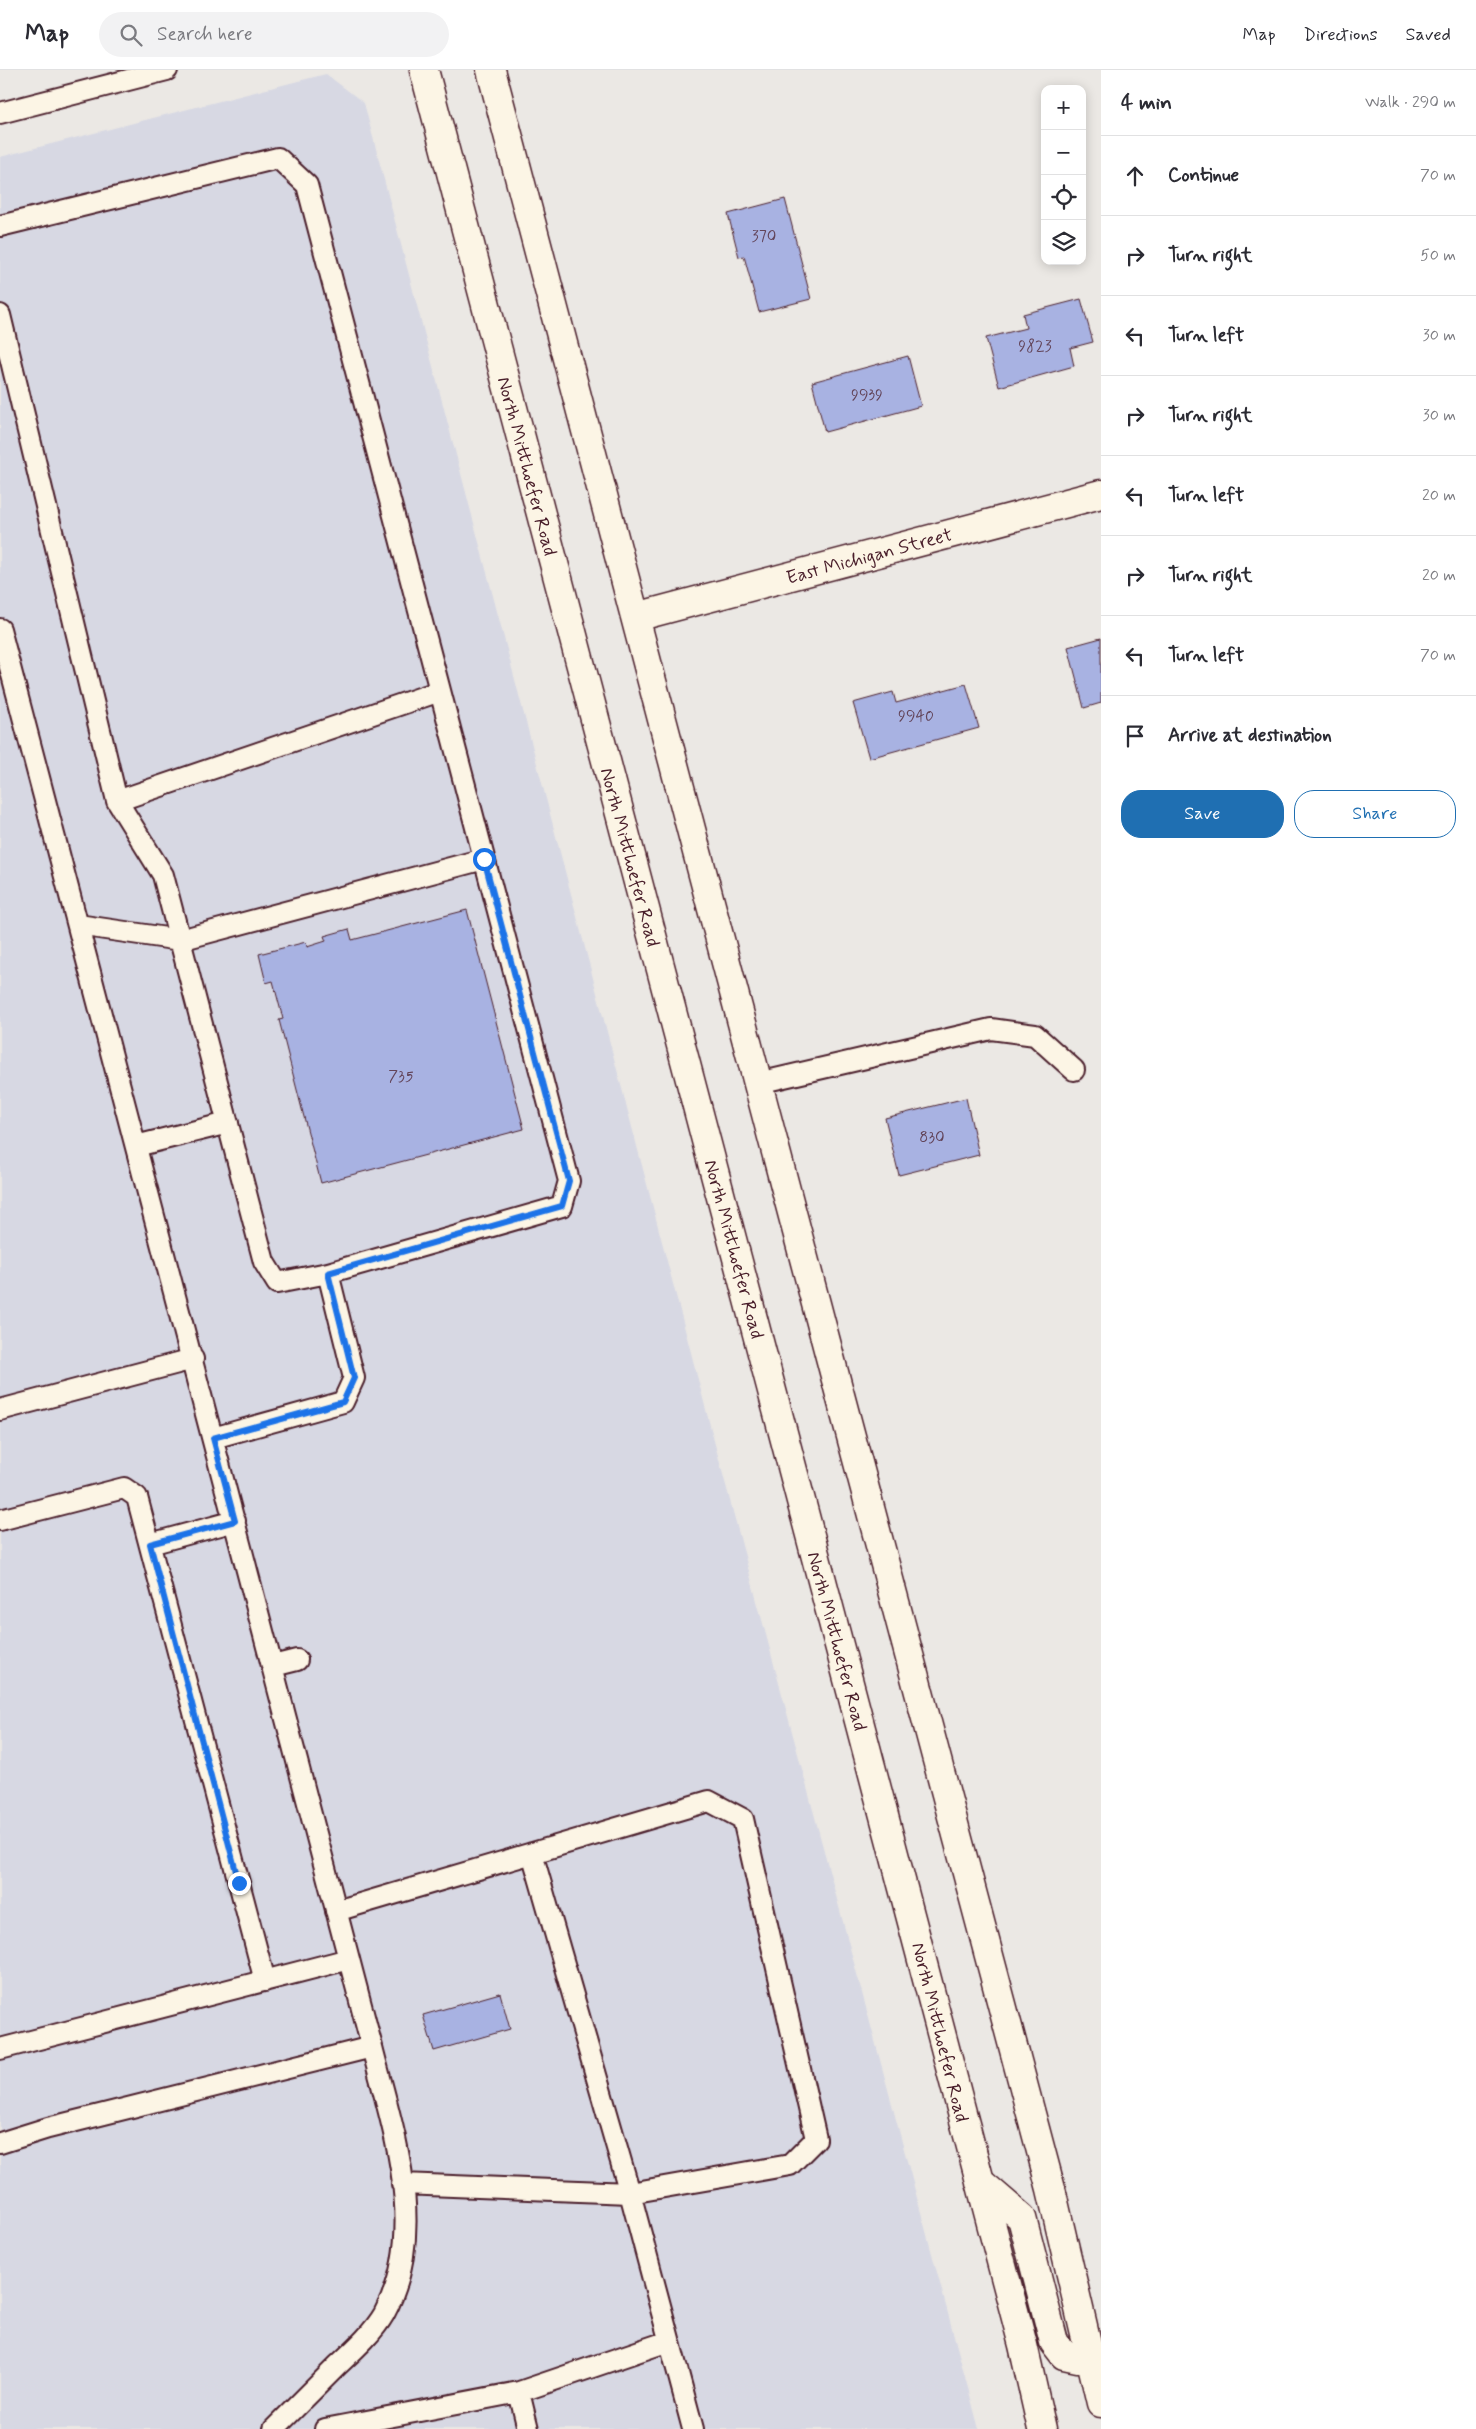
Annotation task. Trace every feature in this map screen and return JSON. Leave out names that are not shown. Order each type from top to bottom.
[{"type":"main road","name":"North Mitthoefer Road","points":[[424,70],[1023,2345],[1042,2429]]},
{"type":"main road","points":[[492,70],[758,1083],[1096,2355],[1101,2403]]},
{"type":"main road","name":"East Michigan Street","points":[[636,616],[1101,494]]},
{"type":"main road","points":[[980,2182],[1022,2218],[1054,2342],[1064,2355],[1078,2358],[1096,2355]]},
{"type":"lane","points":[[0,113],[167,70]]},
{"type":"lane","points":[[0,226],[278,158],[307,185],[569,1181],[562,1206],[328,1273],[277,1283],[264,1262],[163,875],[117,801],[0,315]]},
{"type":"lane","points":[[0,629],[274,1666],[372,2047],[404,2197],[405,2246],[397,2279],[384,2314],[355,2349],[274,2429]]},
{"type":"lane","points":[[117,801],[440,691]]},
{"type":"lane","points":[[78,925],[180,940],[484,859]]},
{"type":"lane","points":[[758,1083],[990,1029],[1035,1034],[1074,1070]]},
{"type":"lane","points":[[136,1146],[228,1123]]},
{"type":"lane","points":[[213,1438],[343,1402],[354,1378],[328,1273]]},
{"type":"lane","points":[[0,1410],[193,1359]]},
{"type":"lane","points":[[0,1520],[124,1488],[137,1497],[265,1980]]},
{"type":"lane","points":[[150,1544],[235,1521]]},
{"type":"lane","points":[[274,1666],[297,1660]]},
{"type":"lane","points":[[336,1911],[709,1801],[743,1819],[816,2139],[790,2165],[630,2194],[402,2184]]},
{"type":"lane","points":[[532,1853],[630,2194],[693,2429]]},
{"type":"lane","points":[[0,2049],[349,1959]]},
{"type":"lane","points":[[0,2143],[48,2128],[372,2047]]},
{"type":"lane","points":[[325,2429],[519,2392],[669,2341]]},
{"type":"lane","points":[[519,2392],[528,2429]]},
{"type":"shaded area","points":[[326,74],[364,103],[717,1452],[979,2429],[0,2429],[0,157]]},
{"type":"building","points":[[785,199],[811,299],[759,312],[744,256],[739,257],[728,214]]},
{"type":"building","points":[[1081,299],[1093,342],[1070,348],[1074,366],[999,387],[986,338],[1026,328],[1023,314]]},
{"type":"building","points":[[908,356],[921,406],[825,432],[812,382]]},
{"type":"building","points":[[1101,638],[1101,703],[1084,708],[1068,647]]},
{"type":"building","points":[[966,684],[979,728],[869,758],[853,703],[893,692],[896,703]]},
{"type":"building","points":[[467,910],[524,1129],[321,1183],[279,1020],[283,1019],[273,981],[266,983],[259,954],[306,942],[307,947],[326,941],[324,936],[349,929],[352,940]]},
{"type":"building","points":[[966,1098],[979,1155],[899,1175],[885,1118]]},
{"type":"building","points":[[500,1993],[510,2029],[434,2051],[423,2015]]},
{"type":"route","points":[[239,1883],[150,1544],[235,1521],[213,1438],[343,1402],[354,1378],[328,1273],[562,1206],[569,1181],[484,859]]}]
